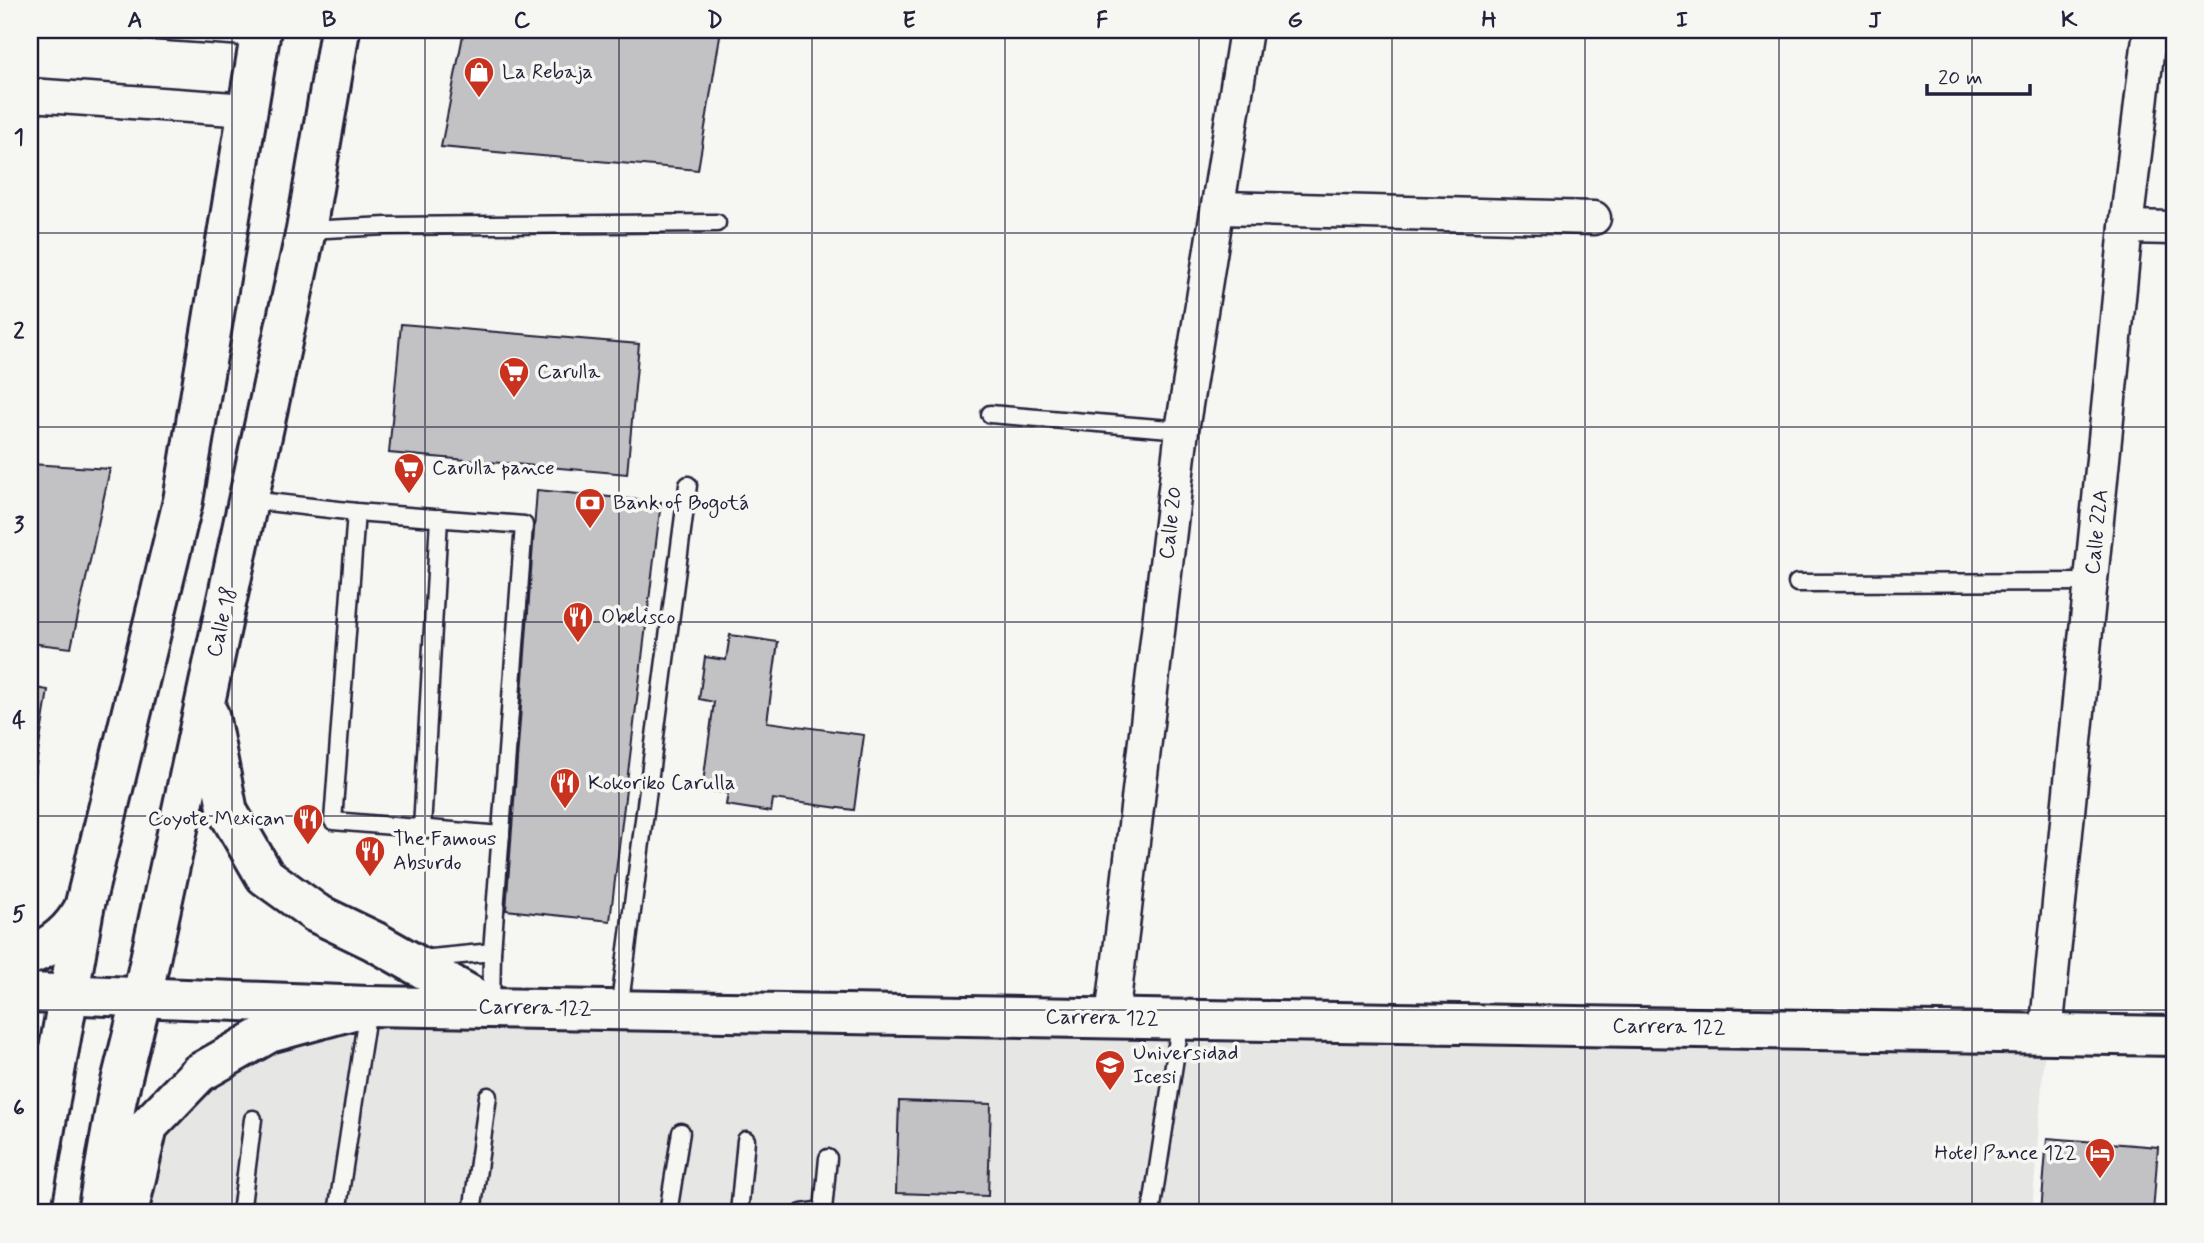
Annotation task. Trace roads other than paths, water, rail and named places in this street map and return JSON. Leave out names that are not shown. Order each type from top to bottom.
[{"type":"main road","name":"Calle 18","points":[[97,1213],[117,1098],[142,998],[306,230],[340,30]]},
{"type":"main road","points":[[30,1212],[84,908],[183,501],[260,34]]},
{"type":"main road","points":[[205,696],[228,812],[265,876],[316,914],[491,1007]]},
{"type":"main road","points":[[30,955],[57,942],[73,927],[84,908]]},
{"type":"main road","name":"Carrera 122","points":[[30,993],[368,1006],[2174,1036]]},
{"type":"main road","points":[[128,1213],[148,1126],[199,1073],[269,1032],[368,1006]]},
{"type":"street","name":"Calle 20","points":[[1112,1018],[1182,430],[1220,208],[1246,30]]},
{"type":"street","name":"Calle 22A","points":[[2046,1034],[2126,227],[2150,30]]},
{"type":"street","points":[[30,94],[247,110]]},
{"type":"street","points":[[1220,208],[1594,218]]},
{"type":"street","points":[[2126,227],[2174,228]]},
{"type":"lane","points":[[142,30],[260,34]]},
{"type":"lane","points":[[306,230],[387,226],[717,223]]},
{"type":"lane","points":[[990,414],[1182,430]]},
{"type":"lane","points":[[619,1010],[688,485]]},
{"type":"lane","points":[[250,500],[356,512],[524,525],[492,952],[491,1007]]},
{"type":"lane","points":[[356,512],[333,821],[501,835]]},
{"type":"lane","points":[[422,829],[439,519]]},
{"type":"lane","points":[[1797,583],[2092,582]]},
{"type":"lane","points":[[407,960],[492,952]]},
{"type":"lane","points":[[337,1213],[368,1006]]},
{"type":"lane","points":[[1151,1213],[1181,1019]]},
{"type":"lane","points":[[472,1213],[488,1096]]},
{"type":"lane","points":[[241,1213],[253,1119]]},
{"type":"lane","points":[[668,1213],[681,1132]]},
{"type":"lane","points":[[739,1213],[746,1140]]},
{"type":"lane","points":[[802,1213],[823,1210],[828,1158]]},
{"type":"place","name":"La Rebaja","points":[[479,99]]},
{"type":"place","name":"Carulla","points":[[514,399]]},
{"type":"place","name":"Carulla pance","points":[[409,495]]},
{"type":"place","name":"Bank of Bogotá","points":[[590,530]]},
{"type":"place","name":"Obelisco","points":[[578,644]]},
{"type":"place","name":"Kokoriko Carulla","points":[[565,810]]},
{"type":"place","name":"Coyote Mexican","points":[[308,846]]},
{"type":"place","name":"The Famous Absurdo","points":[[370,878]]},
{"type":"place","name":"Universidad Icesi","points":[[1110,1092]]},
{"type":"place","name":"Hotel Pance 122","points":[[2100,1180]]}]
